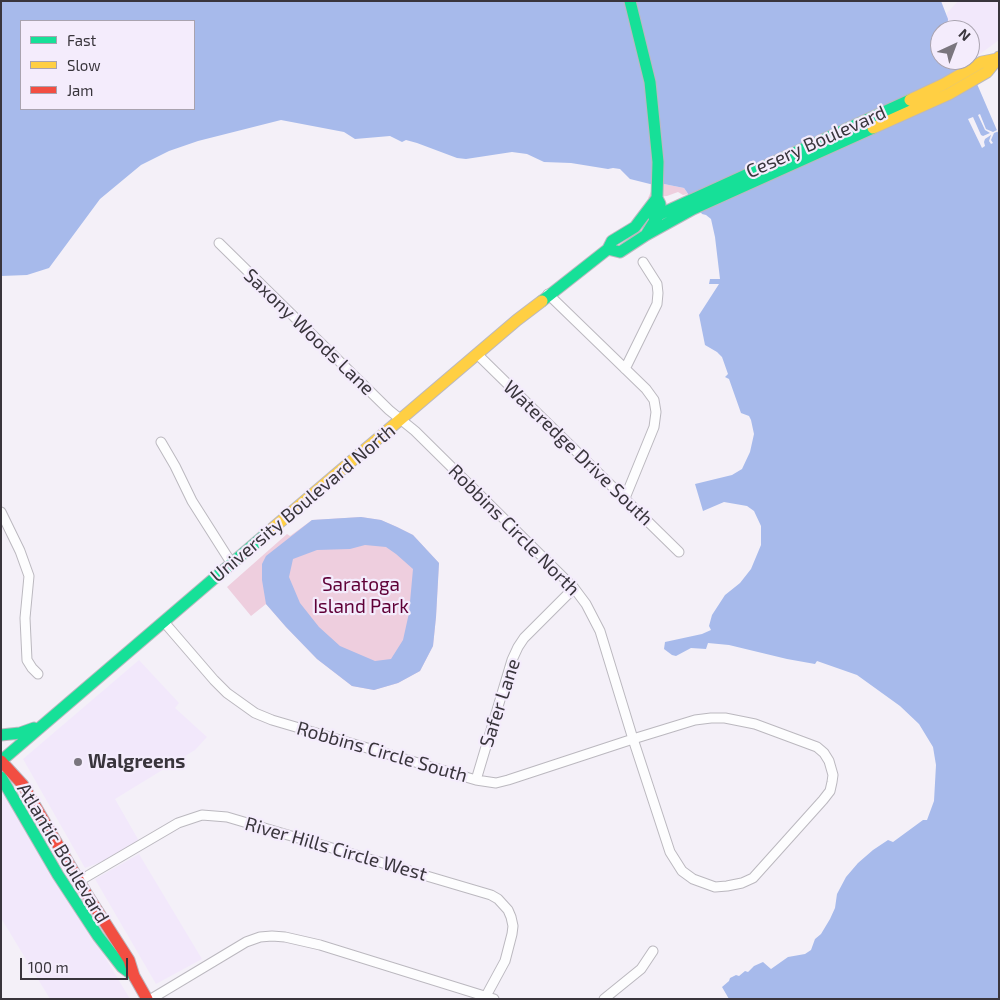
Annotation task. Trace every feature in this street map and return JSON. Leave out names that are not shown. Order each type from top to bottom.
[{"type":"main road","points":[[630,1],[650,82],[658,152],[657,198],[660,204],[659,214]]},
{"type":"main road","name":"Cesery Boulevard","points":[[646,235],[691,205],[936,88],[980,71],[982,62],[998,58]]},
{"type":"main road","name":"University Boulevard North","points":[[1,762],[548,294],[608,249],[612,241],[635,227],[657,198]]},
{"type":"main road","name":"Cesery Boulevard","points":[[635,227],[659,214],[691,205]]},
{"type":"main road","name":"University Boulevard North","points":[[608,249],[620,252],[646,235],[659,214]]},
{"type":"main road","points":[[1,735],[20,734],[42,726]]},
{"type":"main road","name":"Atlantic Boulevard","points":[[1,762],[23,785],[79,881],[129,960],[134,976],[147,999]]},
{"type":"main road","name":"Atlantic Boulevard","points":[[1,777],[6,790],[58,875],[94,929],[122,967],[134,976]]},
{"type":"street","name":"Saxony Woods Lane","points":[[219,243],[382,403],[402,420]]},
{"type":"street","points":[[625,369],[657,304],[657,284],[643,262]]},
{"type":"street","points":[[548,294],[650,395],[656,412],[654,427],[625,498]]},
{"type":"street","name":"Wateredge Drive South","points":[[477,354],[679,552]]},
{"type":"street","name":"Robbins Circle North","points":[[402,420],[574,588],[586,604],[600,631],[670,852],[682,871],[692,879],[704,884]]},
{"type":"street","points":[[161,442],[192,501],[232,564]]},
{"type":"street","points":[[1,512],[20,551],[29,576],[25,618],[27,660],[38,674]]},
{"type":"street","name":"Safer Lane","points":[[476,780],[512,660],[518,647],[524,638],[574,588]]},
{"type":"street","name":"Robbins Circle South","points":[[164,622],[220,687],[255,712],[272,720],[476,780],[496,783],[508,780],[695,720],[711,718],[725,718],[755,724],[809,743],[824,753],[832,768],[833,775],[830,791],[761,870],[752,878],[734,885],[715,887],[704,884]]},
{"type":"street","name":"River Hills Circle West","points":[[79,881],[178,823],[202,815],[227,817],[491,895],[498,899],[512,917],[513,926],[505,961],[490,997]]},
{"type":"street","points":[[152,999],[246,942],[260,937],[272,936],[285,937],[320,946],[490,997]]},
{"type":"street","points":[[604,999],[641,969],[654,951]]},
{"type":"shaded area","points":[[958,1],[999,1],[999,40],[980,54],[980,20],[947,20],[947,13]]},
{"type":"shaded area","points":[[139,660],[179,703],[175,708],[207,737],[195,750],[115,799],[139,841],[109,859],[85,868],[23,759]]},
{"type":"shaded area","points":[[1,789],[130,999],[50,999],[1,918]]},
{"type":"shaded area","points":[[139,854],[202,959],[156,984],[95,879]]},
{"type":"green space","points":[[664,184],[684,188],[688,194],[683,195],[678,192],[667,196],[648,198],[654,185]]},
{"type":"green space","name":"Saratoga Island Park","points":[[361,517],[381,520],[413,535],[439,563],[433,646],[420,671],[398,683],[374,690],[352,686],[317,659],[266,604],[251,616],[227,587],[287,534],[290,536],[312,520]]},
{"type":"water","points":[[1,1],[941,1],[948,20],[930,20],[930,70],[971,70],[999,135],[999,999],[729,999],[722,987],[730,978],[736,975],[739,976],[745,971],[748,972],[754,966],[763,962],[771,969],[788,957],[805,954],[811,950],[815,939],[821,934],[830,919],[835,908],[837,894],[846,877],[858,863],[888,840],[893,842],[923,820],[927,820],[934,801],[936,765],[933,747],[919,724],[900,706],[857,675],[817,661],[815,664],[787,659],[729,645],[708,643],[706,649],[691,648],[676,656],[664,649],[665,642],[702,634],[711,630],[709,626],[712,615],[725,595],[740,583],[751,569],[761,545],[761,526],[754,511],[747,506],[724,502],[703,511],[695,484],[732,475],[742,469],[750,452],[754,434],[749,416],[741,413],[729,379],[725,377],[728,374],[722,357],[705,345],[699,315],[719,284],[709,284],[710,279],[720,279],[715,237],[711,219],[702,214],[684,188],[664,184],[654,185],[630,179],[620,169],[544,162],[527,154],[512,152],[466,159],[457,158],[417,143],[406,140],[402,142],[390,136],[355,139],[344,132],[281,120],[198,141],[169,151],[141,165],[100,199],[49,268],[27,275],[1,276]]},
{"type":"water","points":[[361,517],[381,520],[413,535],[439,563],[433,646],[420,671],[398,683],[374,690],[352,686],[317,659],[266,604],[262,580],[262,564],[266,556],[312,520]],"holes":[[[365,545],[386,547],[413,569],[409,613],[403,640],[391,659],[375,661],[340,646],[319,627],[300,603],[289,577],[293,559],[317,550],[350,549]]]},
{"type":"pier","points":[[980,114],[986,129],[993,132],[999,129],[999,131],[994,133],[991,140],[993,143],[991,144],[989,141],[991,135],[985,139],[985,146],[982,148],[968,119],[973,117],[981,135],[990,133],[985,130],[978,115]]},
{"type":"traffic: fast","points":[[608,249],[620,252],[646,235],[659,214],[660,204],[657,198],[658,162],[650,82],[630,1]]},
{"type":"traffic: fast","points":[[654,217],[910,100]]},
{"type":"traffic: fast","points":[[646,235],[693,209],[873,128]]},
{"type":"traffic: fast","points":[[542,301],[608,249],[612,241],[635,227],[657,198]]},
{"type":"traffic: fast","points":[[1,761],[266,534]]},
{"type":"traffic: fast","points":[[1,735],[20,733],[34,728]]},
{"type":"traffic: fast","points":[[1,777],[58,875],[98,936],[122,967],[133,975]]},
{"type":"traffic: slow","points":[[873,128],[949,94],[987,72],[999,57]]},
{"type":"traffic: slow","points":[[910,100],[944,84],[982,62],[997,59]]},
{"type":"traffic: slow","points":[[266,534],[517,320],[542,301]]},
{"type":"traffic: jam","points":[[1,761],[23,785],[86,893],[129,960],[134,976],[147,999]]},
{"type":"place","name":"Walgreens","points":[[78,762]]}]
